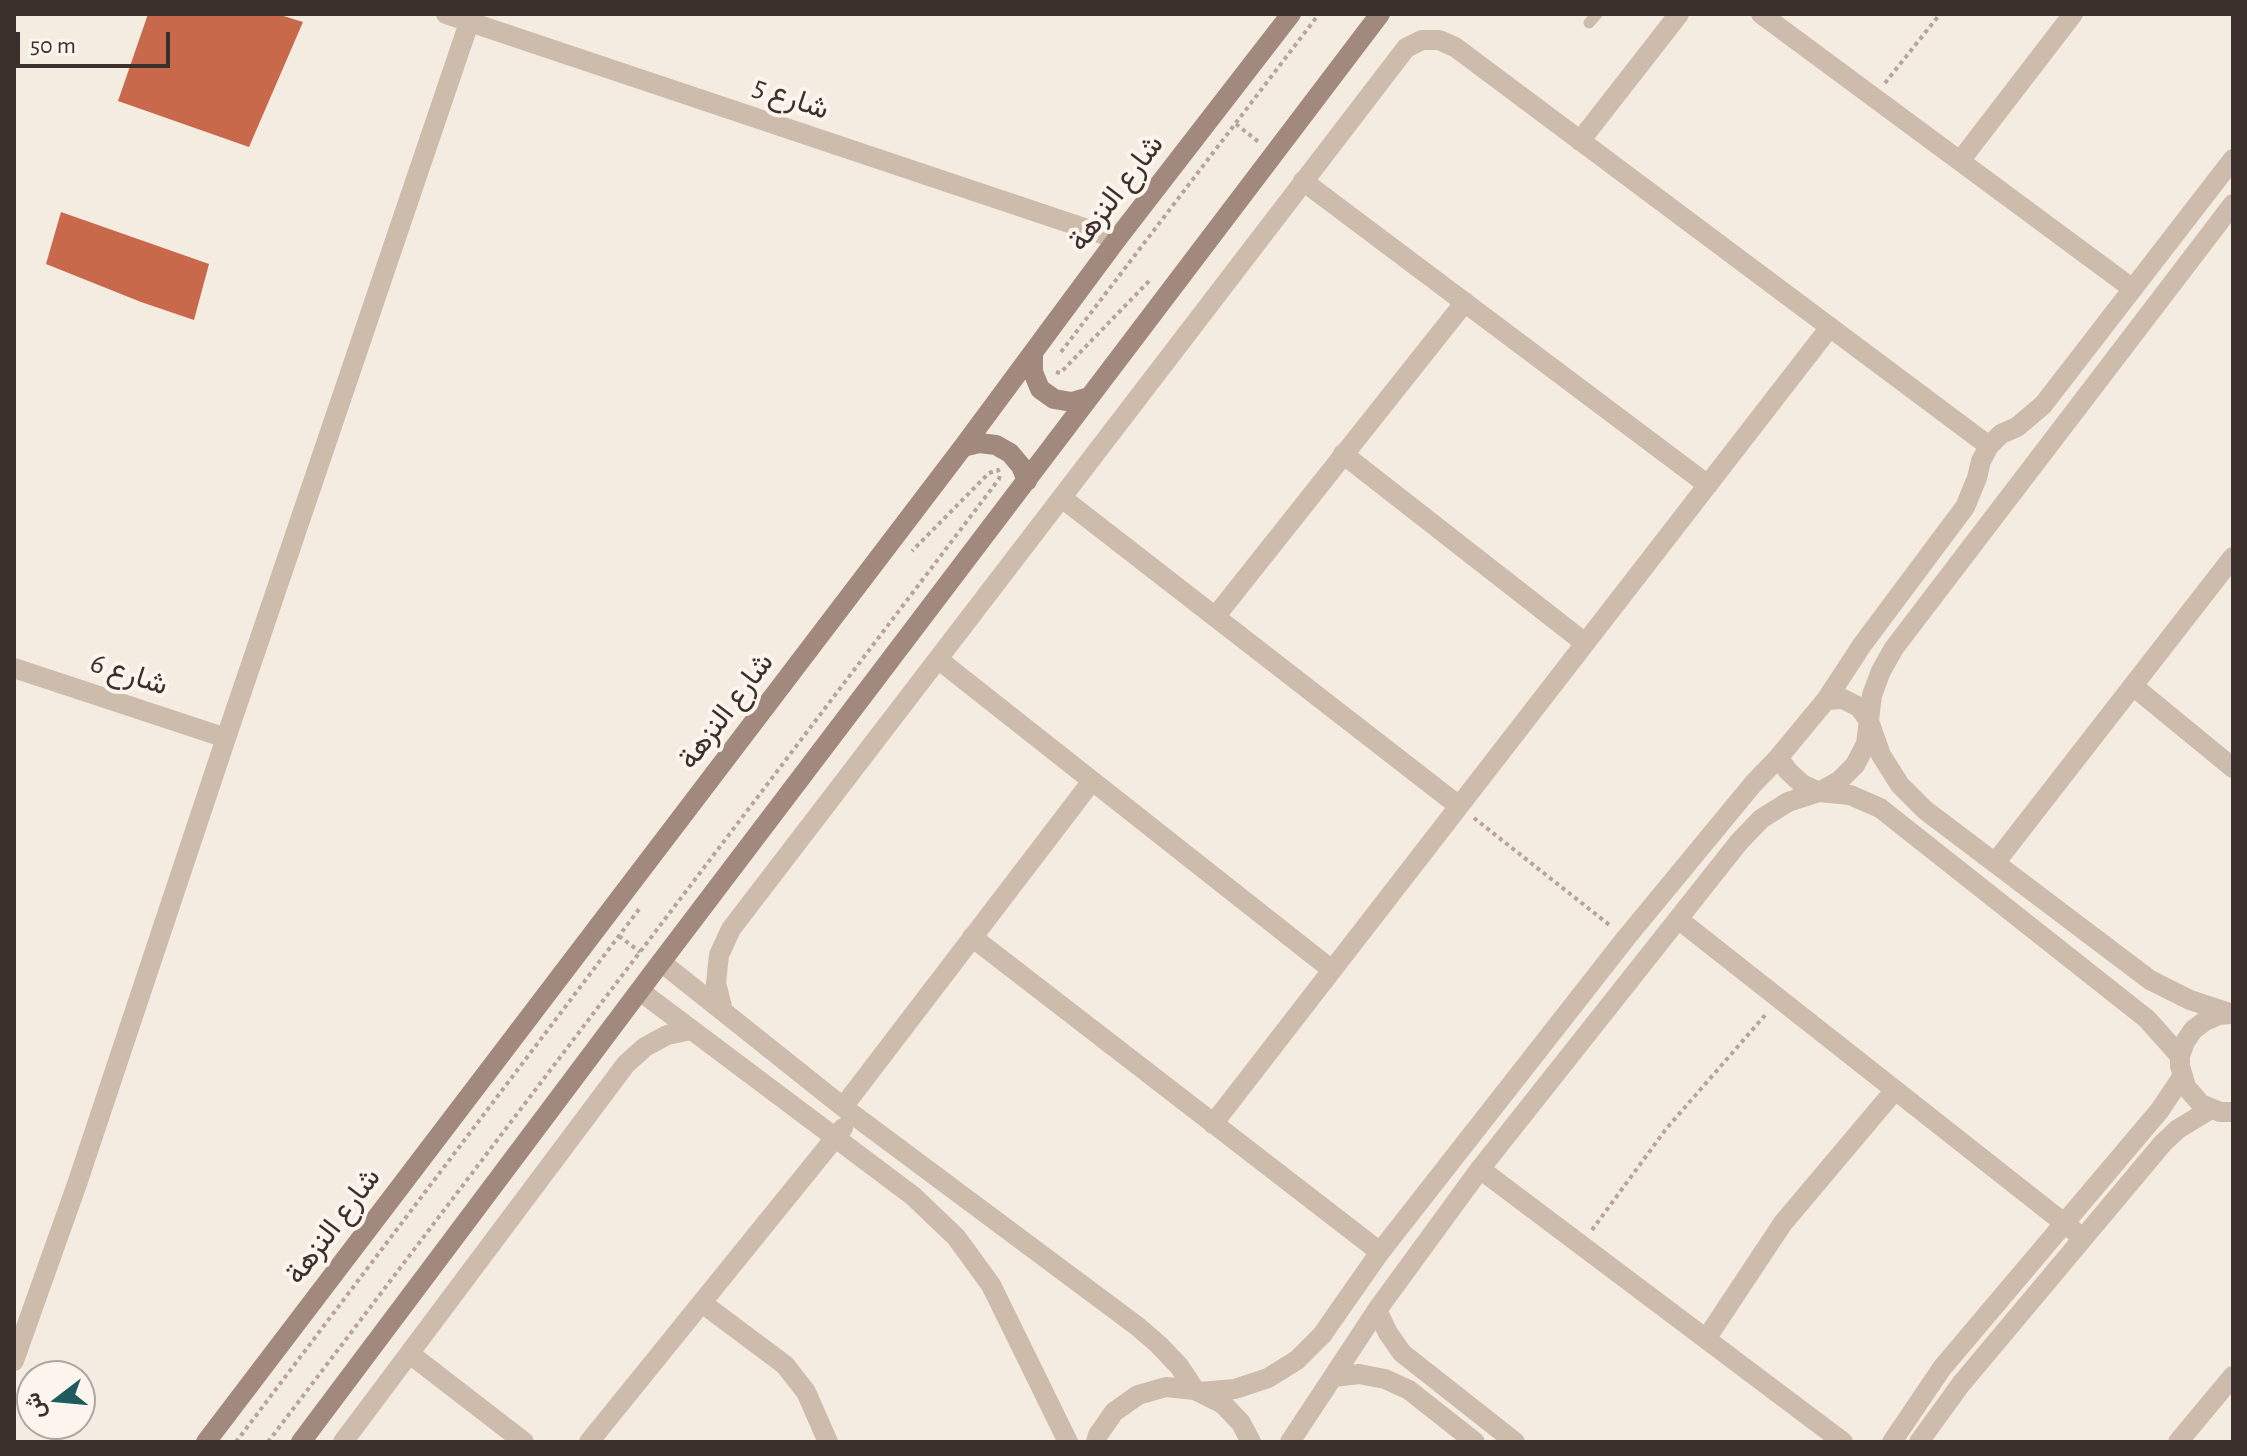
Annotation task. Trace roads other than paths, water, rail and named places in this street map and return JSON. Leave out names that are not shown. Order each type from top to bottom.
[{"type":"main road","name":"شارع النزهة","points":[[206,1442],[611,930],[1117,239],[1291,14]]},
{"type":"main road","points":[[301,1442],[1380,14]]},
{"type":"main road","points":[[1033,354],[1033,372],[1040,389],[1054,399],[1072,402],[1089,397]]},
{"type":"main road","points":[[963,447],[979,443],[996,445],[1010,453],[1021,466],[1027,481]]},
{"type":"street","name":"شارع 5","points":[[446,14],[471,18],[1117,239]]},
{"type":"street","points":[[1580,141],[1679,14]]},
{"type":"street","points":[[1761,14],[2133,289]]},
{"type":"street","points":[[1960,161],[2073,14]]},
{"type":"street","points":[[14,1361],[77,1184],[471,18]]},
{"type":"street","points":[[723,1011],[716,983],[719,955],[731,929],[1406,48],[1422,40],[1439,40],[1455,47],[1989,446]]},
{"type":"street","points":[[1096,1442],[1114,1412],[1138,1395],[1166,1387],[1197,1391],[1235,1389],[1257,1382],[1297,1360],[1322,1335],[1380,1252],[1626,938],[1826,700],[1862,645],[1965,507],[1989,446],[2043,405],[2233,159]]},
{"type":"street","points":[[1303,181],[1708,485]]},
{"type":"street","points":[[1290,1442],[1377,1310],[1480,1169],[1739,842],[1761,819],[1788,802],[1819,792],[1839,781],[1855,765],[1866,744],[1872,695],[1894,648],[2233,204]]},
{"type":"street","points":[[1215,617],[1465,302]]},
{"type":"street","points":[[1213,1124],[1830,327]]},
{"type":"street","points":[[2017,427],[2035,435],[2043,452]]},
{"type":"street","points":[[1343,454],[1585,643]]},
{"type":"street","points":[[1977,478],[1991,491],[2009,497]]},
{"type":"street","points":[[1062,498],[1459,806]]},
{"type":"street","points":[[1995,863],[2233,557]]},
{"type":"street","points":[[939,660],[1332,970]]},
{"type":"street","name":"شارع 6","points":[[14,668],[226,738]]},
{"type":"street","points":[[2133,686],[2233,768]]},
{"type":"street","points":[[1826,700],[1843,699],[1859,707],[1869,721],[1881,755],[1900,785],[1925,810],[2150,980],[2190,1000],[2233,1014]]},
{"type":"street","points":[[1778,758],[1802,784],[1819,792],[1850,795],[1880,808],[2147,1019],[2181,1066],[2193,1096],[2227,1112]]},
{"type":"street","points":[[589,1442],[835,1138],[848,1111],[972,937],[1092,781]]},
{"type":"street","points":[[1678,919],[2083,1238]]},
{"type":"street","points":[[972,937],[1380,1252]]},
{"type":"street","points":[[660,964],[848,1111],[1137,1326],[1179,1366],[1197,1391],[1223,1404],[1241,1423],[1251,1442]]},
{"type":"street","points":[[640,991],[913,1196],[956,1237],[991,1285],[1068,1442]]},
{"type":"street","points":[[1892,1442],[1942,1368],[2160,1110],[2181,1066],[2185,1042],[2193,1030],[2219,1015],[2233,1014]]},
{"type":"street","points":[[343,1442],[626,1064],[645,1047],[667,1035],[691,1030]]},
{"type":"street","points":[[1706,1339],[1783,1223],[1895,1090]]},
{"type":"street","points":[[1919,1442],[1961,1384],[2163,1143],[2178,1129],[2227,1112]]},
{"type":"street","points":[[1480,1169],[1843,1442]]},
{"type":"street","points":[[702,1303],[785,1365],[806,1392],[828,1442]]},
{"type":"street","points":[[1377,1310],[1402,1353],[1515,1442]]},
{"type":"street","points":[[410,1354],[524,1442]]},
{"type":"street","points":[[1334,1377],[1359,1374],[1385,1379],[1409,1390],[1475,1442]]},
{"type":"street","points":[[2178,1442],[2233,1376]]}]
